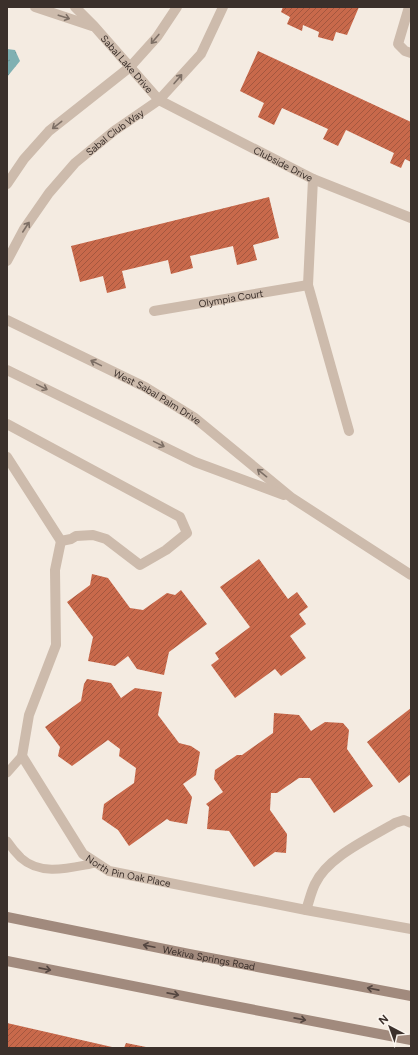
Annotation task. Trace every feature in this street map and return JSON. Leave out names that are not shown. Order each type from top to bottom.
[{"type":"main road","name":"Wekiva Springs Road","points":[[7,917],[182,953],[411,996]]},
{"type":"main road","points":[[7,961],[411,1040]]},
{"type":"street","name":"Sabal Lake Drive","points":[[35,7],[94,26]]},
{"type":"street","name":"Sabal Lake Drive","points":[[75,7],[94,26],[159,100]]},
{"type":"street","points":[[7,184],[24,158],[49,131],[130,67],[157,37],[177,7]]},
{"type":"street","name":"Sabal Club Way","points":[[7,261],[24,229],[45,199],[75,163],[114,131],[159,100],[201,54],[222,7]]},
{"type":"street","points":[[409,7],[398,44],[405,51],[411,53]]},
{"type":"street","name":"Clubside Drive","points":[[159,100],[313,179],[411,218]]},
{"type":"street","points":[[313,179],[308,285],[348,431]]},
{"type":"street","name":"Olympia Court","points":[[154,311],[308,285]]},
{"type":"street","name":"West Sabal Palm Drive","points":[[7,320],[145,387],[195,418],[292,498],[411,575]]},
{"type":"street","name":"West Sabal Palm Drive","points":[[7,370],[195,462],[292,498]]},
{"type":"street","points":[[7,424],[180,517],[187,533],[166,550],[140,565],[106,539],[93,535],[76,536],[61,541]]},
{"type":"street","points":[[7,457],[61,541],[55,570],[56,645],[29,715],[22,756]]},
{"type":"street","name":"North Pin Oak Place","points":[[22,756],[83,854],[109,871],[411,929]]},
{"type":"street","points":[[306,910],[315,883],[340,855],[404,820],[411,824]]},
{"type":"lane","points":[[7,773],[22,756]]},
{"type":"lane","points":[[7,841],[20,858],[30,865],[42,869],[65,869],[96,863]]},
{"type":"water","points":[[7,49],[15,50],[20,61],[7,77]]},
{"type":"building","points":[[283,7],[359,7],[347,35],[336,32],[333,41],[318,37],[319,32],[303,25],[302,31],[287,24],[290,17],[281,12]]},
{"type":"building","points":[[258,51],[411,122],[411,162],[405,159],[401,168],[390,163],[394,153],[346,130],[338,146],[323,139],[328,129],[282,108],[274,125],[258,117],[264,103],[240,91]]},
{"type":"building","points":[[269,197],[279,238],[253,245],[257,260],[237,265],[233,246],[190,256],[193,268],[171,274],[168,260],[122,271],[126,288],[107,293],[103,276],[80,282],[71,246]]},
{"type":"building","points":[[259,559],[288,599],[297,592],[308,607],[299,614],[306,624],[290,636],[306,658],[281,676],[275,669],[235,698],[211,665],[219,659],[215,653],[250,627],[220,587]]},
{"type":"building","points":[[92,574],[108,578],[130,608],[143,610],[167,593],[175,595],[181,590],[207,624],[169,652],[164,675],[137,669],[128,656],[115,666],[88,661],[93,637],[67,602],[90,585]]},
{"type":"building","points":[[87,679],[111,683],[121,698],[135,688],[162,692],[158,715],[179,743],[191,746],[200,752],[196,775],[183,784],[192,797],[187,824],[170,821],[167,819],[129,846],[118,830],[102,819],[104,804],[134,783],[136,768],[119,756],[120,749],[108,740],[72,766],[58,756],[60,747],[45,727],[81,701],[84,684]]},
{"type":"building","points":[[411,708],[411,774],[399,783],[367,742]]},
{"type":"building","points":[[274,713],[299,715],[311,731],[325,722],[343,723],[349,730],[347,749],[373,786],[334,813],[310,778],[299,778],[277,793],[271,793],[270,810],[287,834],[286,853],[275,852],[254,867],[229,831],[207,829],[209,807],[206,804],[223,792],[214,779],[215,770],[237,755],[242,755],[273,733]]},
{"type":"building","points":[[7,1023],[112,1047],[112,1048],[7,1048]]},
{"type":"building","points":[[126,1043],[146,1047],[146,1048],[124,1048]]}]
